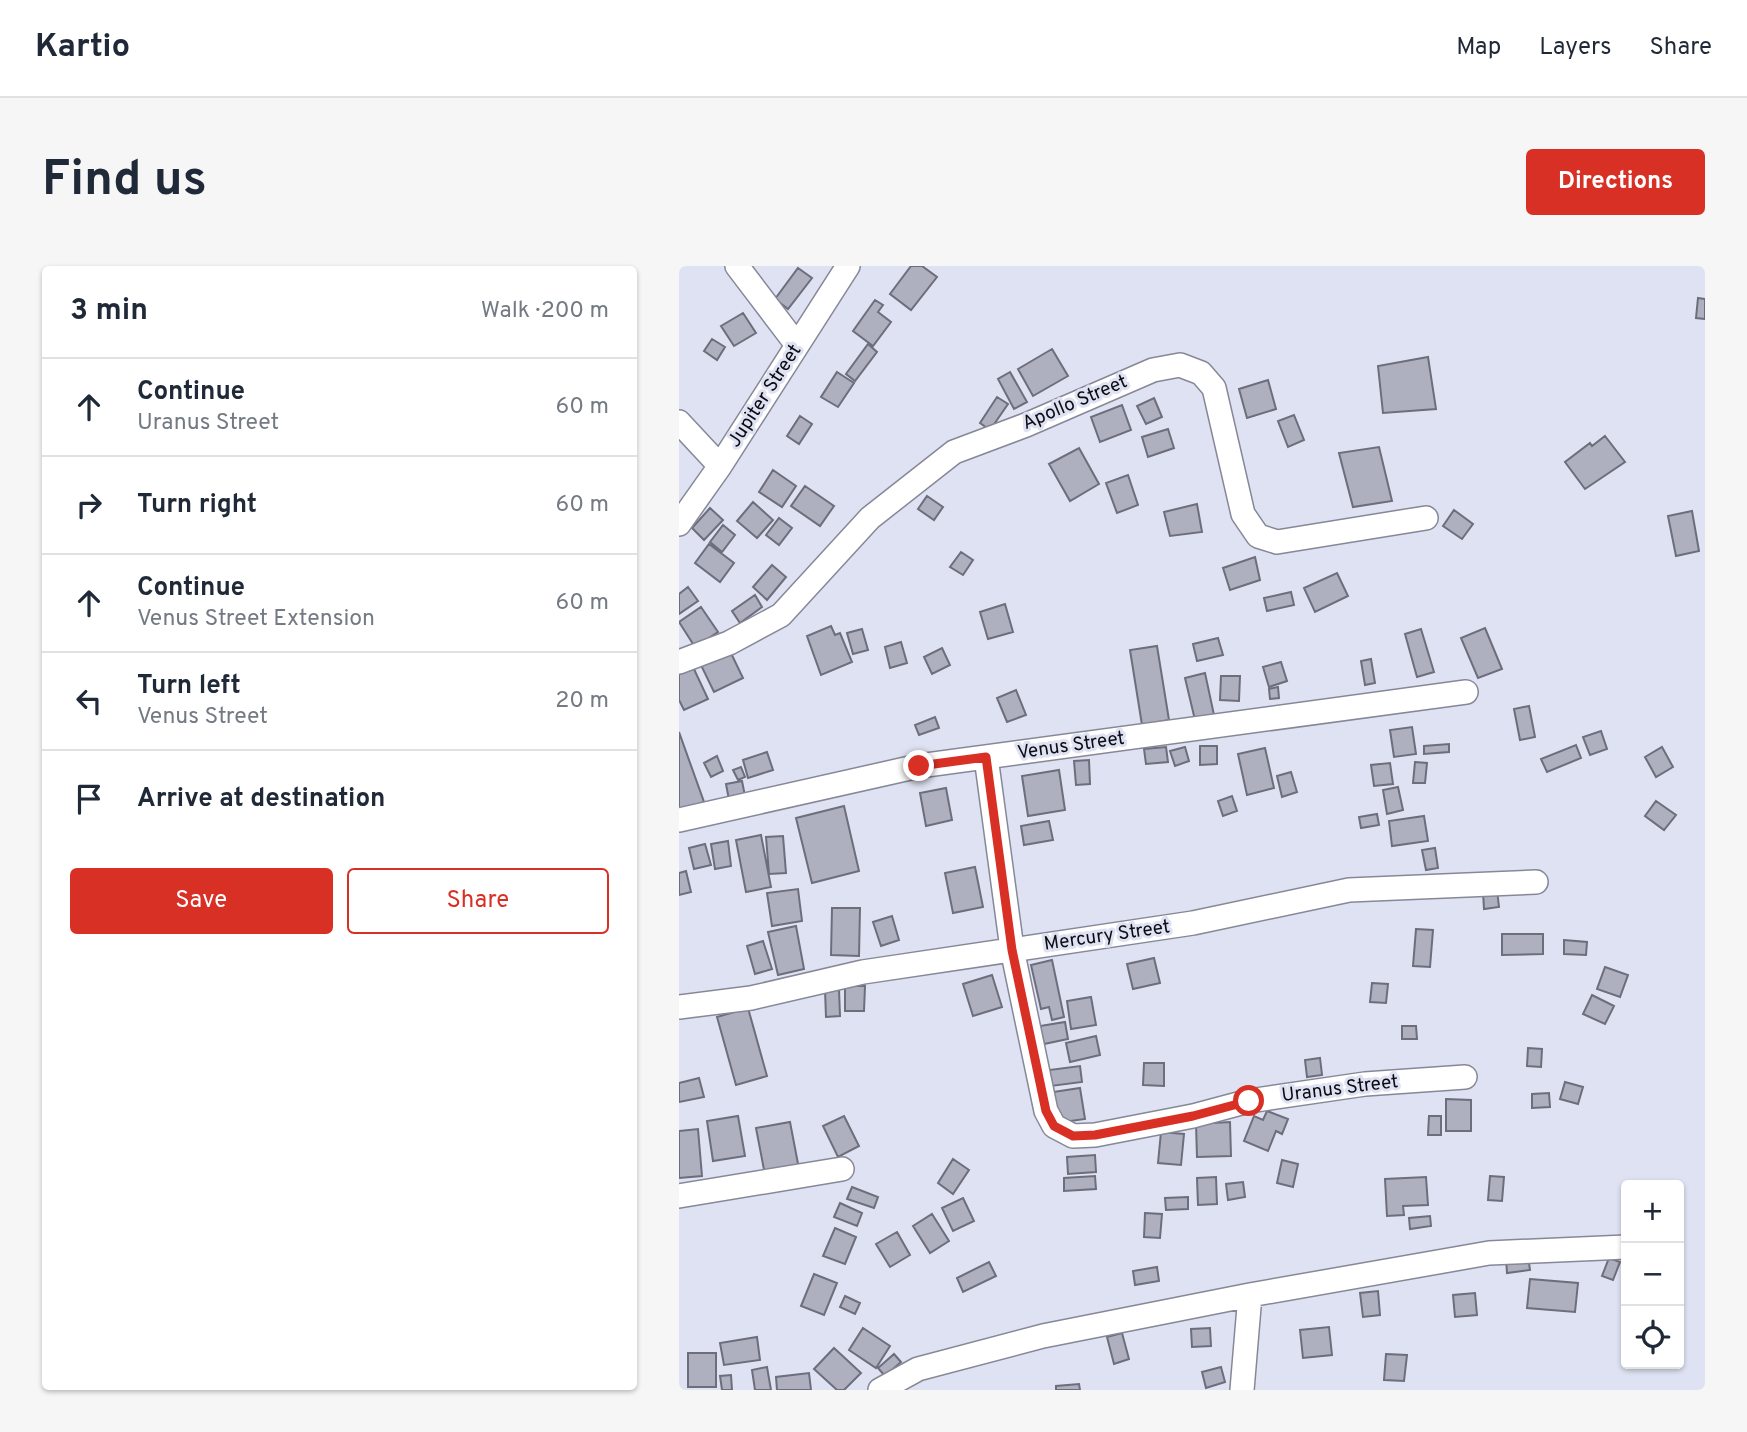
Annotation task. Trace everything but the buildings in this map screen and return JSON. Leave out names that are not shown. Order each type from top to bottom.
[{"type":"street","points":[[737,266],[797,345]]},
{"type":"street","name":"Jupiter Street","points":[[679,524],[720,466],[848,266]]},
{"type":"street","name":"Apollo Street","points":[[679,662],[730,643],[781,615],[870,517],[954,452],[1153,370],[1179,365],[1201,373],[1214,388],[1243,514],[1258,536],[1277,542],[1426,517]]},
{"type":"street","points":[[679,422],[720,466]]},
{"type":"street","name":"Venus Street","points":[[679,820],[919,766],[1466,692]]},
{"type":"street","points":[[986,757],[1012,950]]},
{"type":"street","name":"Mercury Street","points":[[679,1007],[751,998],[863,972],[1193,923],[1349,890],[1536,882]]},
{"type":"street","name":"Uranus Street","points":[[1012,950],[1046,1111],[1054,1126],[1073,1136],[1095,1135],[1193,1116],[1249,1101],[1365,1084],[1465,1077]]},
{"type":"street","points":[[679,1196],[842,1169]]},
{"type":"street","points":[[880,1390],[918,1369],[1043,1336],[1250,1295],[1489,1253],[1621,1247]]},
{"type":"street","points":[[1243,1390],[1250,1295]]},
{"type":"route","points":[[919,766],[986,757],[1012,950],[1046,1111],[1054,1126],[1073,1136],[1095,1135],[1193,1116],[1249,1101]]}]
